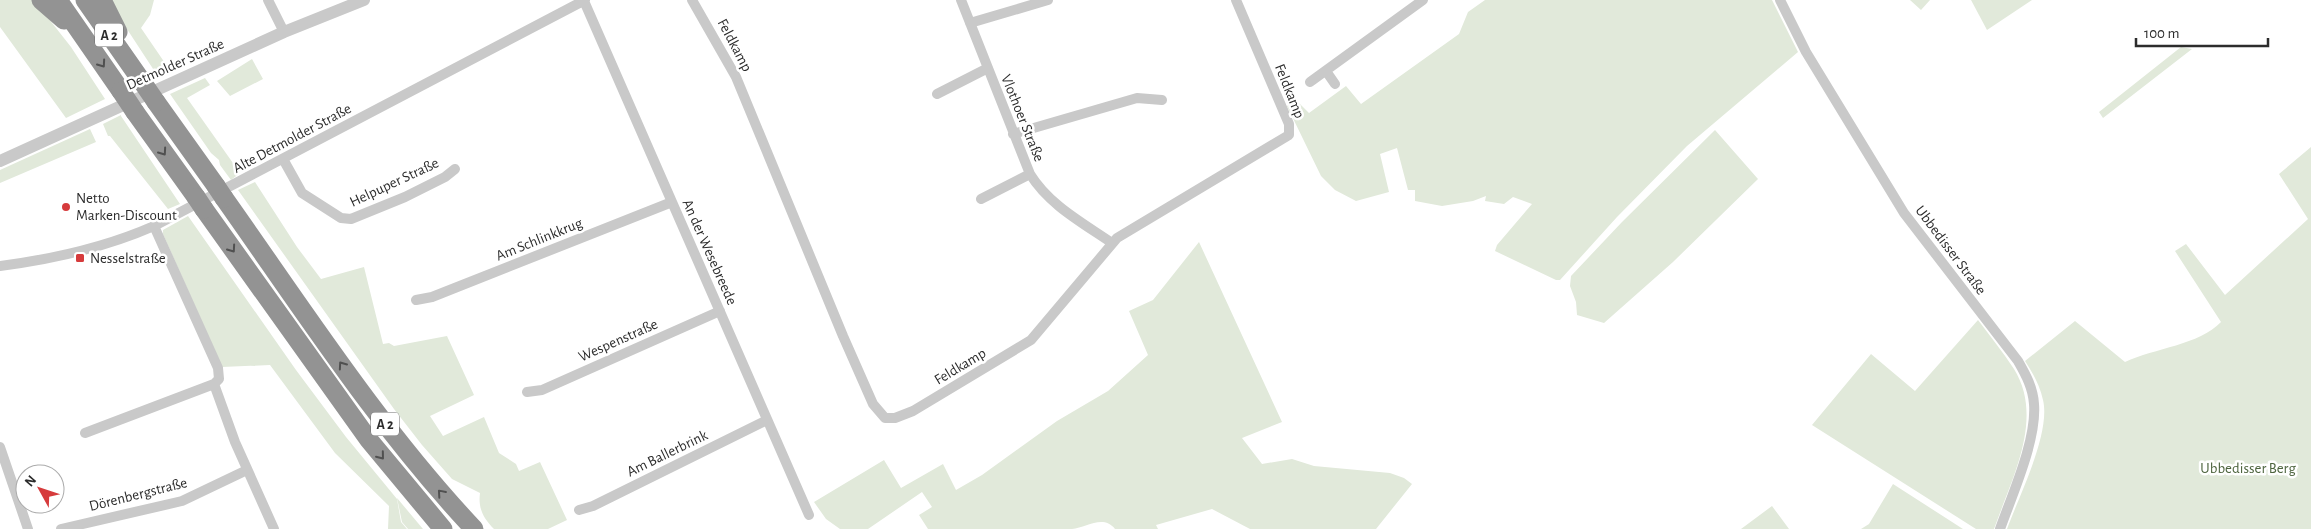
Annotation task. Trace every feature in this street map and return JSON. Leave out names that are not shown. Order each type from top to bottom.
[{"type":"highway","points":[[41,0],[84,37]]},
{"type":"highway","name":"A 2","points":[[58,0],[135,112],[368,440],[443,529]]},
{"type":"highway","name":"A 2","points":[[85,0],[387,427],[474,529]]},
{"type":"highway","points":[[102,0],[139,77]]},
{"type":"street","points":[[268,0],[284,32]]},
{"type":"street","name":"Detmolder Straße","points":[[0,161],[284,32],[364,0]]},
{"type":"street","name":"Alte Detmolder Straße","points":[[0,266],[41,261],[83,251],[126,238],[154,226],[584,0]]},
{"type":"street","name":"An der Wesebreede","points":[[584,0],[809,515]]},
{"type":"street","name":"Feldkamp","points":[[692,0],[736,77],[843,336],[873,404],[885,418],[895,418],[913,411],[1031,340],[1112,243],[1289,134],[1289,124],[1236,0]]},
{"type":"street","name":"Vlothoer Straße","points":[[961,0],[1030,174],[1046,195],[1112,243]]},
{"type":"street","points":[[970,23],[1048,0]]},
{"type":"street","points":[[1310,82],[1423,0]]},
{"type":"street","name":"Ubbedisser Straße","points":[[1780,0],[1806,52],[1904,213],[2018,361],[2030,385],[2034,406],[2030,442],[2000,529]]},
{"type":"street","points":[[937,94],[988,68]]},
{"type":"street","points":[[1326,71],[1336,84]]},
{"type":"street","points":[[1013,134],[1137,98],[1162,100]]},
{"type":"street","name":"Helpuper Straße","points":[[283,159],[302,193],[341,218],[351,219],[405,197],[446,177],[455,169]]},
{"type":"street","points":[[980,199],[1030,174]]},
{"type":"street","name":"Am Schlinkkrug","points":[[416,300],[432,297],[672,202]]},
{"type":"street","points":[[85,433],[214,384],[219,379],[218,368],[154,226]]},
{"type":"street","name":"Wespenstraße","points":[[527,392],[542,390],[720,311]]},
{"type":"street","points":[[214,384],[247,470],[274,529]]},
{"type":"street","name":"Am Ballerbrink","points":[[579,510],[593,506],[767,420]]},
{"type":"street","points":[[0,447],[28,529]]},
{"type":"street","name":"Dörenbergstraße","points":[[61,529],[182,501],[247,470]]},
{"type":"green space","points":[[0,0],[34,0],[71,47],[105,99],[66,118],[0,27]]},
{"type":"green space","points":[[108,0],[154,0],[150,15],[141,28],[167,66],[159,78]]},
{"type":"green space","points":[[1485,0],[1772,0],[1798,52],[1687,146],[1617,217],[1560,280],[1556,280],[1495,251],[1497,245],[1532,204],[1513,197],[1504,204],[1485,201],[1486,196],[1473,201],[1442,206],[1415,201],[1415,190],[1408,190],[1397,148],[1380,154],[1389,192],[1356,201],[1335,190],[1321,176],[1287,106],[1296,100],[1309,113],[1346,86],[1361,104],[1459,34],[1468,12]]},
{"type":"green space","points":[[1910,0],[1930,0],[1921,10]]},
{"type":"green space","points":[[1971,0],[2032,0],[1987,30]]},
{"type":"green space","points":[[2181,47],[2192,49],[2103,118],[2099,112]]},
{"type":"green space","points":[[252,59],[263,79],[230,96],[217,81]]},
{"type":"green space","points":[[205,78],[210,85],[187,98],[240,173],[231,180],[220,165],[219,160],[211,153],[170,94]]},
{"type":"green space","points":[[121,115],[180,204],[168,209],[110,136],[108,136],[103,124]]},
{"type":"green space","points":[[90,129],[96,142],[0,183],[0,170]]},
{"type":"green space","points":[[1715,130],[1758,179],[1673,262],[1604,323],[1577,315],[1576,302],[1570,286],[1571,276],[1622,222]]},
{"type":"green space","name":"Ubbedisser Berg","points":[[2311,147],[2311,529],[2007,529],[2038,447],[2044,414],[2040,390],[2025,361],[2075,321],[2125,362],[2189,341],[2212,330],[2221,322],[2175,251],[2186,244],[2225,295],[2308,219],[2279,174]]},
{"type":"green space","points":[[255,182],[297,247],[321,279],[364,267],[383,344],[389,343],[394,346],[447,336],[474,395],[430,416],[443,436],[484,417],[499,453],[516,464],[519,471],[540,462],[567,520],[548,529],[494,529],[490,525],[484,517],[481,508],[480,493],[452,479],[422,445],[394,409],[238,190]]},
{"type":"green space","points":[[188,216],[296,370],[346,437],[397,499],[401,522],[407,529],[388,529],[389,506],[335,453],[270,365],[222,367],[163,234],[163,230]]},
{"type":"green space","points":[[1199,242],[1282,422],[1242,438],[1262,464],[1292,459],[1314,466],[1390,473],[1404,478],[1412,484],[1376,529],[1250,529],[1212,509],[1156,525],[1158,529],[1115,529],[1110,525],[1100,522],[1072,529],[928,529],[919,515],[932,507],[922,492],[868,529],[840,529],[826,519],[814,502],[884,460],[901,488],[943,464],[956,490],[982,475],[1057,421],[1108,391],[1148,355],[1129,311],[1153,300]]},
{"type":"green space","points":[[1978,320],[2014,369],[2023,388],[2026,408],[2026,429],[2022,449],[1994,529],[1976,529],[1812,425],[1871,354],[1915,391]]},
{"type":"green space","points":[[1893,484],[1963,529],[1861,529],[1869,524]]},
{"type":"green space","points":[[397,498],[423,529],[408,529],[402,522]]},
{"type":"green space","points":[[1772,506],[1789,529],[1741,529]]},
{"type":"place","name":"Netto Marken-Discount","points":[[66,207]]},
{"type":"place","name":"Nesselstraße","points":[[80,258]]}]
